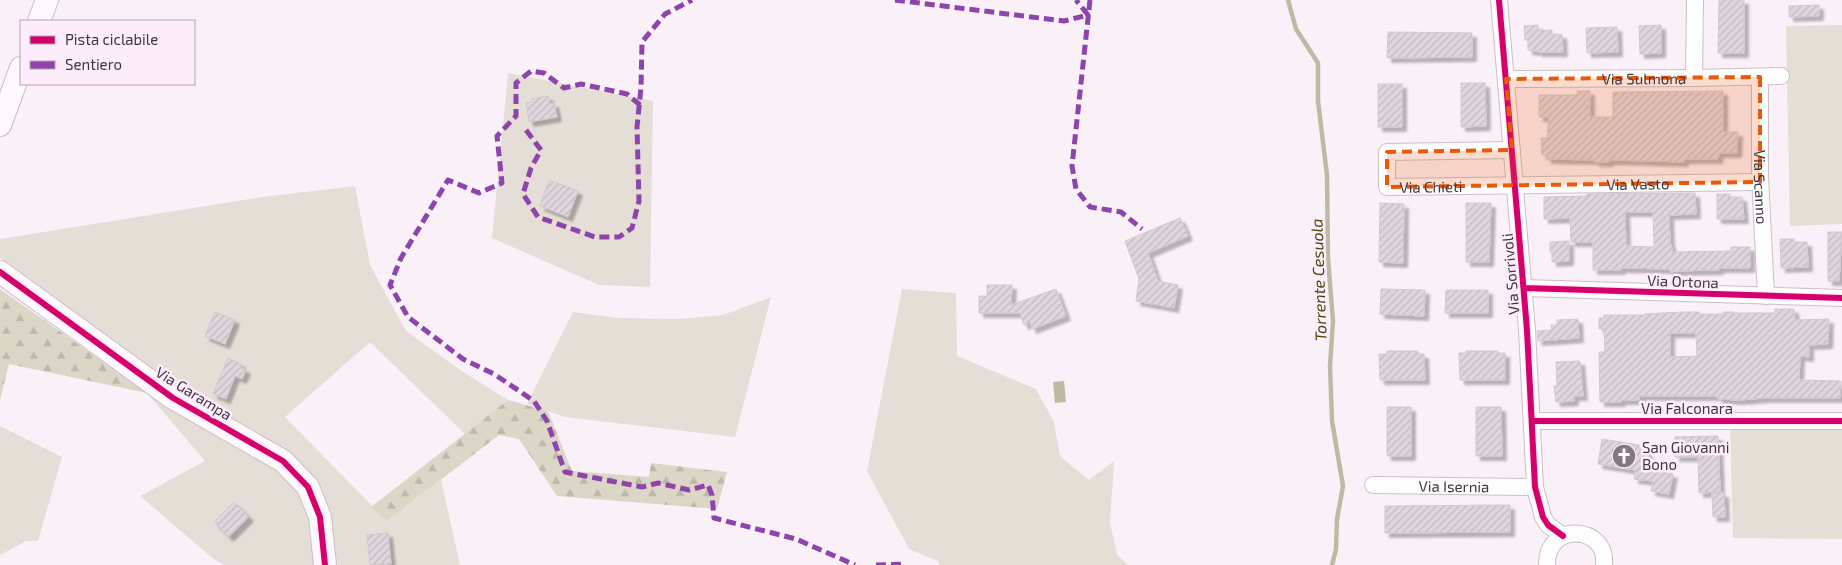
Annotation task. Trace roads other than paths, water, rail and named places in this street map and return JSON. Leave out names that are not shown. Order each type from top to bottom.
[{"type":"street","points":[[39,20],[47,0]]},
{"type":"street","name":"Via Sorrivoli","points":[[1499,0],[1524,288],[1536,486],[1543,517],[1548,525],[1563,536]]},
{"type":"street","points":[[1694,78],[1695,0]]},
{"type":"street","points":[[0,125],[20,71]]},
{"type":"street","name":"Via Sulmona","points":[[1506,79],[1781,76]]},
{"type":"street","name":"Via Scanno","points":[[1760,77],[1760,182],[1766,296]]},
{"type":"street","name":"Via Chieti","points":[[1512,150],[1386,152],[1387,187],[1515,185]]},
{"type":"street","name":"Via Vasto","points":[[1515,185],[1760,182]]},
{"type":"street","name":"Via Garampa","points":[[0,272],[173,398],[282,461],[308,486],[320,517],[326,565]]},
{"type":"street","name":"Via Ortona","points":[[1524,288],[1842,298]]},
{"type":"street","name":"Via Falconara","points":[[1533,421],[1842,421]]},
{"type":"street","name":"Via Isernia","points":[[1373,484],[1536,486]]},
{"type":"street","points":[[1536,486],[1533,496],[1536,524],[1550,549]]},
{"type":"street","points":[[1547,565],[1550,549],[1558,539],[1572,533],[1591,537],[1598,544],[1603,552],[1604,565]]},
{"type":"waterway","name":"Torrente Cesuola","points":[[1288,0],[1296,29],[1318,63],[1318,101],[1327,175],[1328,259],[1333,321],[1330,366],[1332,421],[1343,486],[1337,519],[1336,549],[1332,565]]},
{"type":"place","name":"San Giovanni Bono","points":[[1624,456]]}]
